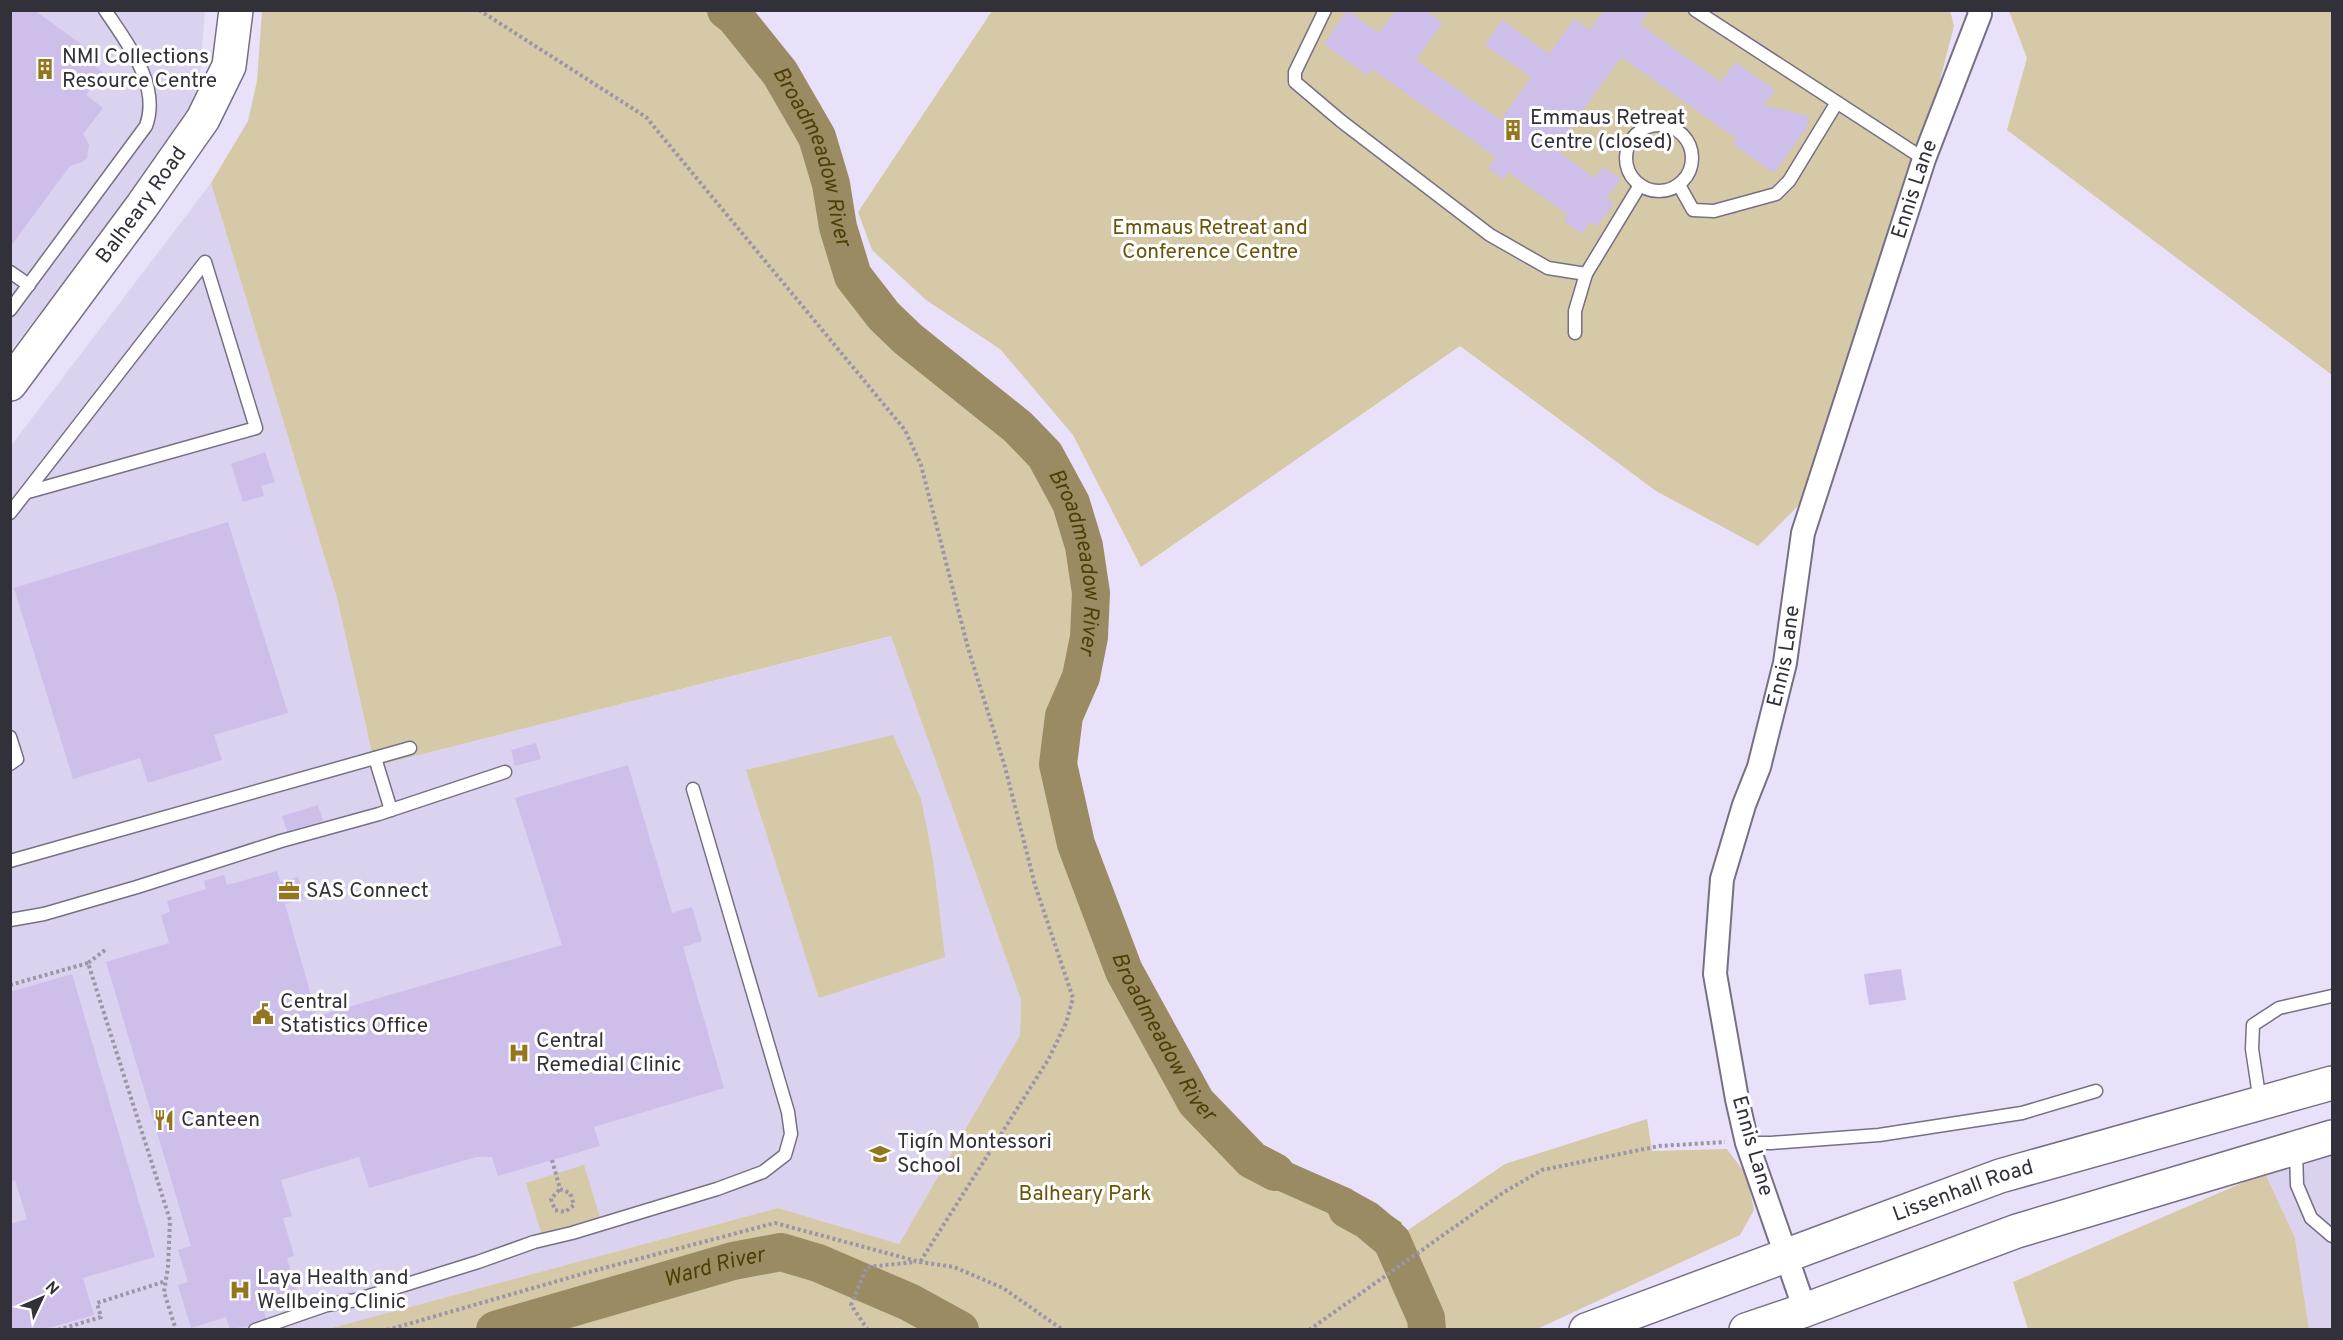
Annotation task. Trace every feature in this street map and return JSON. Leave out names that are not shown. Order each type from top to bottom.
[{"type":"main road","name":"Balheary Road","points":[[10,384],[142,206],[203,119],[229,66],[236,10]]},
{"type":"main road","name":"Lissenhall Road","points":[[1598,1327],[2000,1176],[2332,1083]]},
{"type":"main road","points":[[1746,1329],[1806,1310],[2017,1231],[2332,1137]]},
{"type":"street","name":"Ennis Lane","points":[[1806,1310],[1747,1143],[1737,1099],[1715,974],[1722,879],[1744,805],[1759,767],[1785,663],[1803,533],[1924,159],[1980,14],[1979,10]]},
{"type":"lane","points":[[10,310],[146,126],[151,113],[148,86],[129,46],[105,10]]},
{"type":"lane","points":[[1325,10],[1295,72],[1295,82],[1341,121],[1490,235],[1548,267],[1586,274]]},
{"type":"lane","points":[[1695,10],[1836,104],[1924,159]]},
{"type":"lane","points":[[1679,185],[1693,210],[1714,211],[1776,194],[1789,181],[1836,104]]},
{"type":"lane","points":[[1649,126],[1670,126],[1679,131],[1691,148],[1693,158],[1686,178],[1670,190],[1659,192],[1640,185],[1632,178],[1628,168],[1627,148],[1640,131],[1649,126]]},
{"type":"lane","points":[[1575,333],[1575,311],[1586,274],[1640,185]]},
{"type":"lane","points":[[10,513],[204,262],[256,428],[28,492]]},
{"type":"lane","points":[[10,272],[28,285]]},
{"type":"lane","points":[[10,738],[17,759],[10,764]]},
{"type":"lane","points":[[10,861],[410,748]]},
{"type":"lane","points":[[375,758],[391,810]]},
{"type":"lane","points":[[10,920],[44,914],[281,841],[391,810],[505,772]]},
{"type":"lane","points":[[255,1329],[327,1305],[356,1300],[478,1262],[534,1242],[572,1233],[717,1189],[764,1172],[784,1155],[791,1134],[788,1112],[693,789]]},
{"type":"lane","points":[[2260,1103],[2252,1049],[2253,1025],[2279,1008],[2332,996]]},
{"type":"lane","points":[[1747,1143],[1879,1135],[2022,1113],[2096,1091]]},
{"type":"lane","points":[[2296,1148],[2297,1185],[2312,1218],[2332,1236]]},
{"type":"path","points":[[480,10],[646,117],[905,430],[921,465],[968,648],[1005,768],[1035,885],[1074,998],[1066,1023],[1047,1060],[920,1262]]},
{"type":"path","points":[[10,985],[88,963],[105,950]]},
{"type":"path","points":[[88,963],[170,1220],[164,1292],[176,1329]]},
{"type":"path","points":[[1309,1329],[1449,1233],[1504,1192],[1542,1170],[1659,1146],[1747,1143]]},
{"type":"path","points":[[552,1160],[560,1188],[570,1193],[574,1205],[565,1212],[555,1210],[551,1199],[560,1188]]},
{"type":"path","points":[[387,1329],[774,1223],[920,1262],[954,1267],[1003,1288],[1063,1329]]},
{"type":"path","points":[[868,1329],[851,1305],[867,1267],[920,1262]]},
{"type":"path","points":[[58,1329],[101,1317],[97,1303],[166,1281]]},
{"type":"shaded area","points":[[11,11],[205,11],[197,112],[11,350]]},
{"type":"shaded area","points":[[211,183],[337,598],[375,766],[892,636],[1021,1000],[1020,1035],[899,1244],[778,1208],[328,1329],[11,1329],[10,447]]},
{"type":"shaded area","points":[[1244,1136],[1264,1151],[1351,1189],[1402,1223],[1386,1239],[1263,1184],[1226,1150]]},
{"type":"shaded area","points":[[2332,1155],[2332,1329],[2309,1329],[2295,1238],[2265,1173]]},
{"type":"green space","name":"Emmaus Retreat and Conference Centre","points":[[1950,10],[1954,26],[1932,111],[1899,199],[1840,377],[1804,500],[1758,546],[1656,491],[1460,346],[1141,567],[1073,435],[1000,349],[926,300],[872,250],[858,212],[992,11]]},
{"type":"green space","name":"Balheary Park","points":[[262,11],[713,12],[766,71],[793,111],[823,184],[831,243],[847,279],[882,328],[949,386],[1030,447],[1071,537],[1079,569],[1070,661],[1052,716],[1048,760],[1061,834],[1092,920],[1123,989],[1178,1089],[1207,1133],[1263,1184],[1392,1241],[1505,1164],[1647,1119],[1652,1151],[1727,1149],[1747,1176],[1754,1210],[1740,1235],[1537,1329],[328,1329],[778,1208],[899,1244],[1020,1035],[1021,1000],[891,636],[375,766],[337,598],[211,183],[248,121],[257,81]]},
{"type":"green space","points":[[2009,11],[2332,11],[2332,375],[2007,130],[2027,58]]},
{"type":"green space","points":[[893,735],[921,799],[933,860],[945,957],[819,998],[746,770]]},
{"type":"green space","points":[[584,1165],[601,1221],[543,1239],[526,1183]]},
{"type":"green space","points":[[2265,1173],[2295,1238],[2309,1329],[2028,1329],[2013,1282]]},
{"type":"building","points":[[10,10],[34,10],[92,52],[86,60],[103,72],[86,95],[103,108],[83,134],[89,145],[87,158],[70,166],[10,247]]},
{"type":"building","name":"Emmaus Retreat Centre (closed)","points":[[1347,10],[1379,33],[1396,10],[1425,10],[1442,23],[1416,60],[1501,120],[1531,77],[1485,45],[1502,20],[1549,54],[1574,19],[1590,30],[1604,10],[1650,10],[1640,24],[1721,82],[1735,62],[1775,90],[1764,105],[1809,116],[1807,127],[1774,173],[1733,144],[1737,139],[1621,57],[1555,149],[1595,178],[1603,167],[1621,179],[1607,198],[1614,203],[1597,226],[1591,222],[1582,234],[1564,221],[1568,215],[1508,172],[1503,179],[1488,168],[1496,157],[1372,69],[1367,75],[1324,44]]},
{"type":"building","points":[[265,452],[275,482],[261,486],[264,496],[243,502],[231,464]]},
{"type":"building","points":[[228,522],[288,713],[214,735],[222,760],[148,783],[140,758],[73,779],[14,588]]},
{"type":"building","points":[[536,743],[541,759],[515,766],[511,750]]},
{"type":"building","points":[[628,765],[672,913],[692,907],[702,941],[683,947],[724,1088],[594,1127],[600,1146],[498,1176],[492,1157],[476,1157],[369,1188],[359,1157],[281,1180],[292,1216],[283,1218],[294,1256],[287,1258],[298,1295],[262,1305],[266,1318],[248,1326],[230,1329],[226,1317],[191,1328],[178,1285],[188,1282],[178,1250],[191,1246],[106,962],[169,943],[161,915],[170,912],[167,901],[206,889],[204,881],[224,875],[227,885],[277,871],[280,882],[298,877],[304,899],[285,904],[317,1016],[562,945],[515,798]]},
{"type":"building","points":[[318,805],[323,821],[287,831],[282,816]]},
{"type":"building","points":[[1901,969],[1906,1000],[1869,1005],[1864,974]]},
{"type":"building","points":[[72,974],[155,1257],[83,1278],[94,1315],[45,1329],[10,1329],[10,1224],[27,1219],[15,1180],[10,1182],[10,992]]},
{"type":"waterway","name":"Broadmeadow River","points":[[726,10],[735,17],[780,73],[817,137],[831,184],[838,227],[853,276],[884,316],[908,339],[1018,427],[1045,455],[1071,503],[1084,546],[1091,593],[1089,637],[1081,677],[1064,716],[1058,764],[1076,844],[1124,971],[1196,1102],[1252,1160],[1275,1172]]},
{"type":"waterway","points":[[1347,1209],[1367,1220],[1392,1241],[1426,1318],[1427,1330]]},
{"type":"waterway","name":"Ward River","points":[[495,1330],[733,1261],[781,1252],[818,1263],[909,1302],[960,1330]]},
{"type":"place","name":"NMI Collections Resource Centre","points":[[45,69]]},
{"type":"place","name":"Emmaus Retreat Centre (closed)","points":[[1513,130]]},
{"type":"place","name":"SAS Connect","points":[[289,891]]},
{"type":"place","name":"Central Statistics Office","points":[[263,1014]]},
{"type":"place","name":"Central Remedial Clinic","points":[[519,1053]]},
{"type":"place","name":"Canteen","points":[[164,1120]]},
{"type":"place","name":"Tigín Montessori School","points":[[880,1154]]},
{"type":"place","name":"Laya Health and Wellbeing Clinic","points":[[240,1290]]}]
